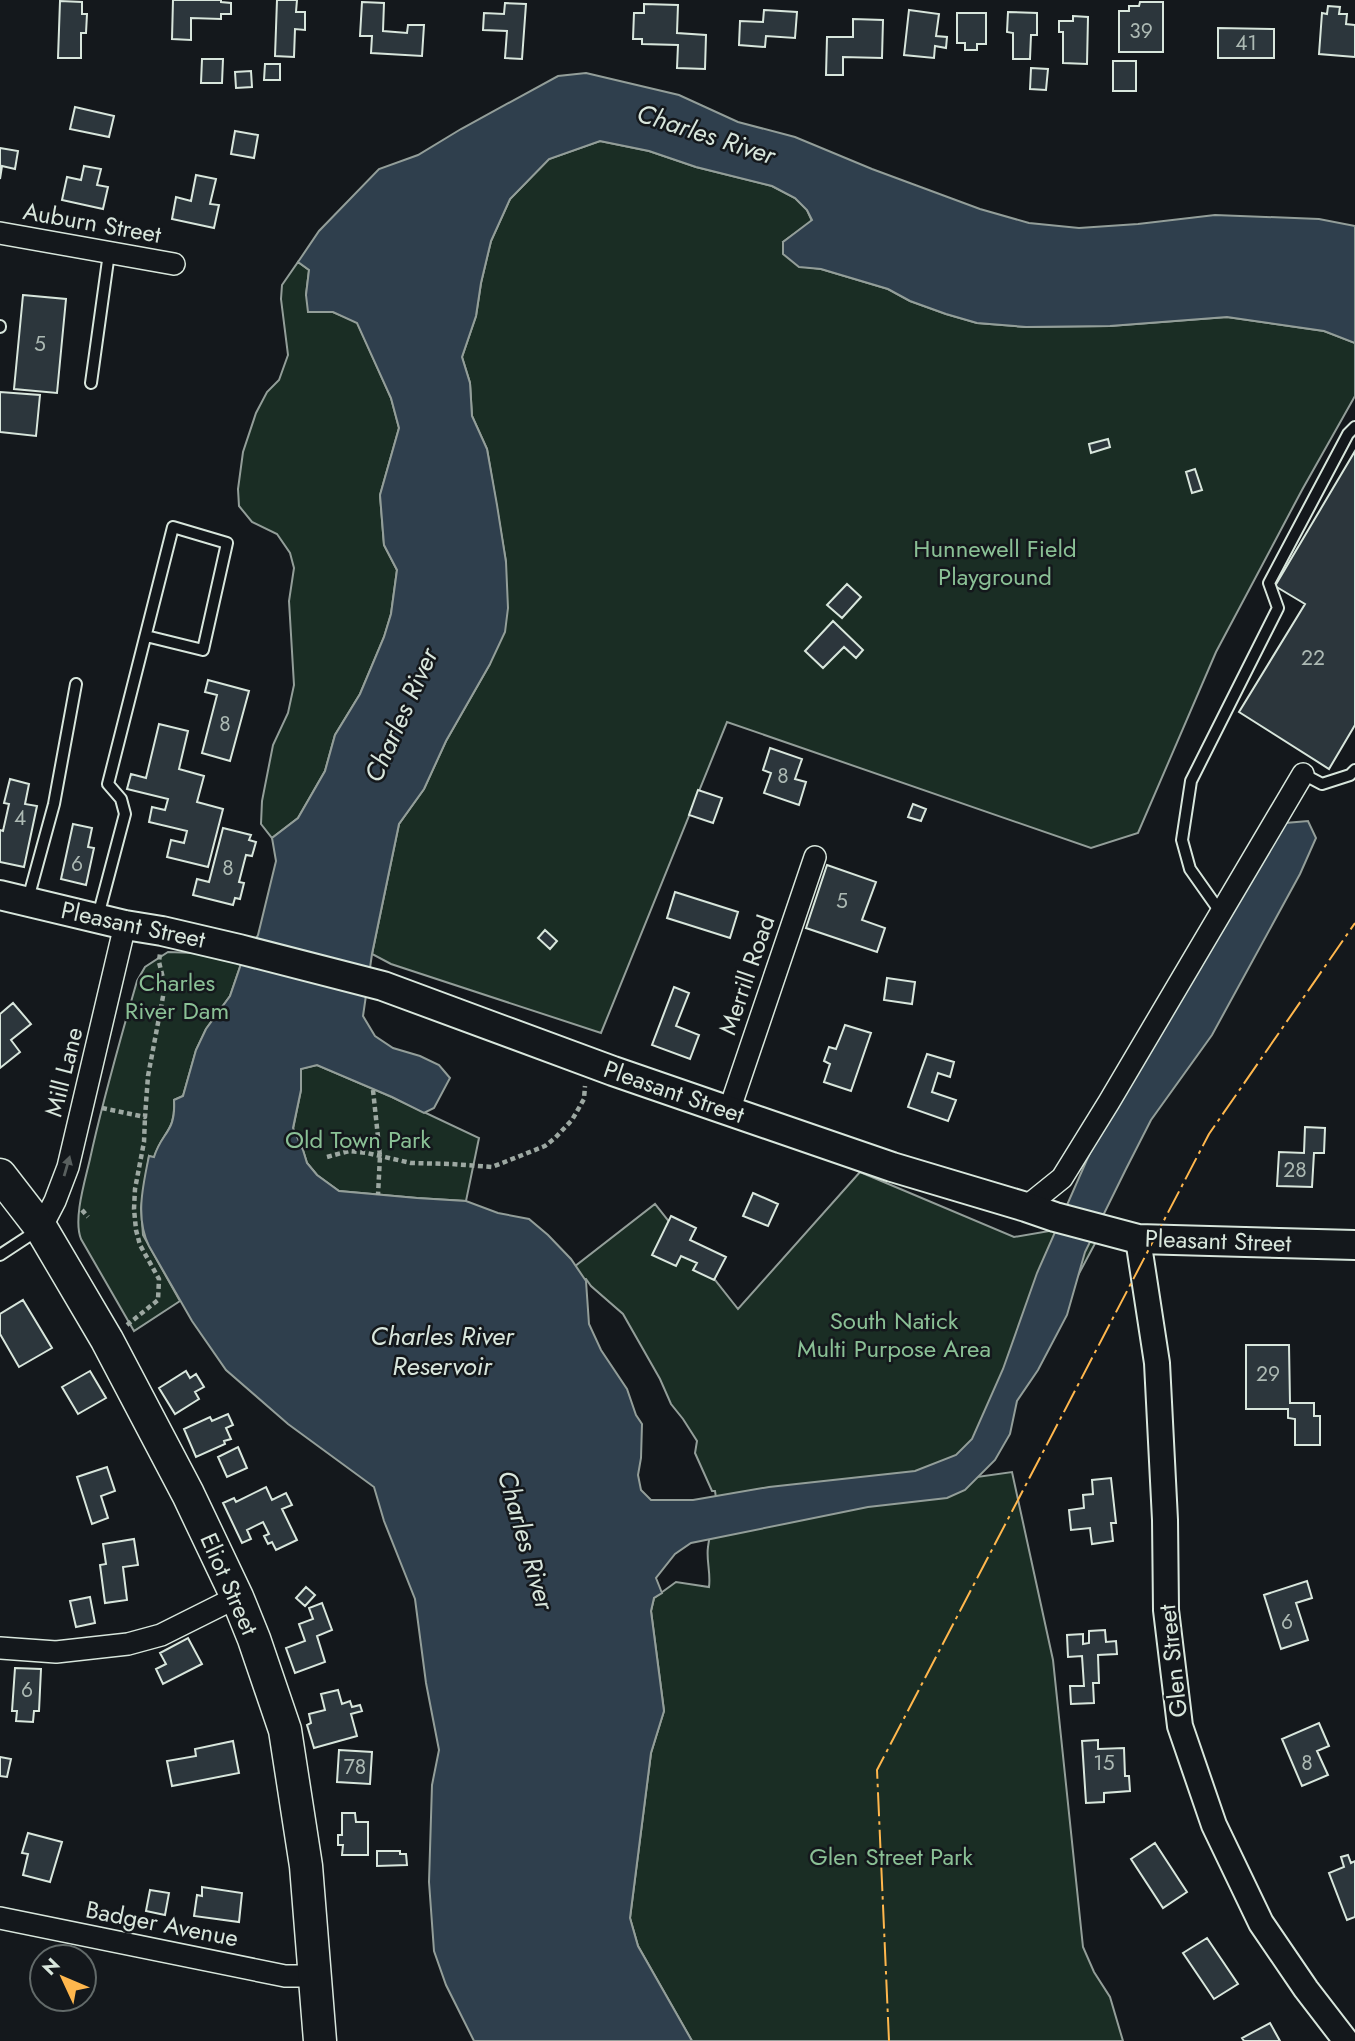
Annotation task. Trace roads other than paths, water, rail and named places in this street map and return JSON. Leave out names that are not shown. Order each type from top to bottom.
[{"type":"main road","name":"Pleasant Street","points":[[0,895],[97,919],[239,948],[383,986],[613,1071],[892,1167],[1055,1217],[1139,1239],[1355,1245]]},
{"type":"main road","name":"Eliot Street","points":[[0,1175],[41,1228],[107,1340],[188,1494],[254,1639],[285,1730],[306,1866],[320,2041]]},
{"type":"street","name":"Auburn Street","points":[[0,233],[174,264]]},
{"type":"street","points":[[1026,1207],[1062,1178],[1110,1102],[1303,774]]},
{"type":"street","name":"Merrill Road","points":[[729,1111],[815,857]]},
{"type":"street","name":"Mill Lane","points":[[41,1228],[68,1167],[125,925]]},
{"type":"street","name":"Glen Street","points":[[1139,1239],[1157,1363],[1166,1610],[1180,1726],[1214,1825],[1261,1923],[1346,2041]]},
{"type":"street","points":[[0,1648],[56,1652],[128,1644],[161,1635],[237,1597]]},
{"type":"street","name":"Badger Avenue","points":[[0,1918],[285,1976],[314,1976]]},
{"type":"lane","points":[[91,383],[109,253]]},
{"type":"lane","points":[[1221,913],[1191,869],[1182,840],[1191,781],[1278,608],[1269,583],[1348,434],[1355,427]]},
{"type":"lane","points":[[97,919],[125,814],[121,799],[108,785],[173,527],[227,542],[203,650],[146,636]]},
{"type":"lane","points":[[27,902],[54,804],[76,684]]},
{"type":"lane","points":[[1303,774],[1322,784],[1350,775],[1355,770]]},
{"type":"lane","points":[[0,1255],[41,1228]]},
{"type":"water","points":[[586,73],[679,95],[738,122],[795,137],[980,209],[1029,223],[1079,228],[1215,215],[1319,219],[1355,226],[1355,343],[1324,331],[1227,317],[1110,326],[1026,327],[977,323],[910,301],[888,289],[821,269],[799,267],[783,254],[783,242],[812,220],[807,210],[795,198],[772,186],[696,167],[649,151],[600,141],[549,159],[510,199],[491,241],[476,316],[462,357],[470,383],[472,416],[487,449],[506,562],[508,608],[505,632],[446,741],[424,789],[399,824],[372,954],[363,1016],[375,1036],[393,1048],[439,1065],[450,1078],[434,1108],[424,1113],[317,1065],[301,1069],[301,1090],[293,1128],[307,1163],[317,1175],[339,1191],[466,1201],[498,1213],[529,1219],[548,1235],[571,1259],[586,1281],[589,1324],[601,1350],[627,1389],[642,1424],[638,1475],[641,1490],[651,1500],[693,1500],[769,1487],[915,1471],[956,1455],[972,1439],[1003,1369],[1037,1273],[1104,1121],[1285,823],[1308,821],[1316,838],[1300,874],[1212,1035],[1151,1120],[1085,1252],[1067,1315],[1038,1370],[1017,1401],[1010,1434],[995,1460],[965,1490],[947,1498],[868,1507],[691,1543],[675,1554],[656,1578],[662,1593],[654,1598],[651,1611],[664,1711],[651,1753],[630,1918],[638,1946],[692,2041],[474,2041],[446,1985],[434,1951],[429,1882],[432,1785],[439,1750],[426,1683],[415,1599],[384,1521],[374,1487],[288,1424],[226,1370],[192,1321],[149,1246],[142,1224],[141,1201],[149,1156],[154,1157],[171,1126],[174,1100],[183,1096],[196,1050],[206,1029],[230,996],[241,964],[258,935],[276,861],[272,838],[298,818],[325,771],[335,735],[360,694],[391,614],[397,570],[384,545],[380,495],[399,428],[391,398],[357,323],[333,312],[308,312],[306,295],[309,270],[298,262],[319,231],[379,169],[418,155],[558,76]]},
{"type":"water label","name":"Charles River","points":[[706,134]]},
{"type":"water label","name":"Charles River","points":[[401,715]]},
{"type":"water label","name":"Charles River Reservoir","points":[[442,1351]]},
{"type":"water label","name":"Charles River","points":[[526,1540]]},
{"type":"park label","name":"Hunnewell Field Playground","points":[[995,563]]},
{"type":"park label","name":"Charles River Dam","points":[[177,997]]},
{"type":"park label","name":"Old Town Park","points":[[358,1140]]},
{"type":"park label","name":"South Natick Multi Purpose Area","points":[[894,1335]]},
{"type":"park label","name":"Glen Street Park","points":[[891,1857]]}]
